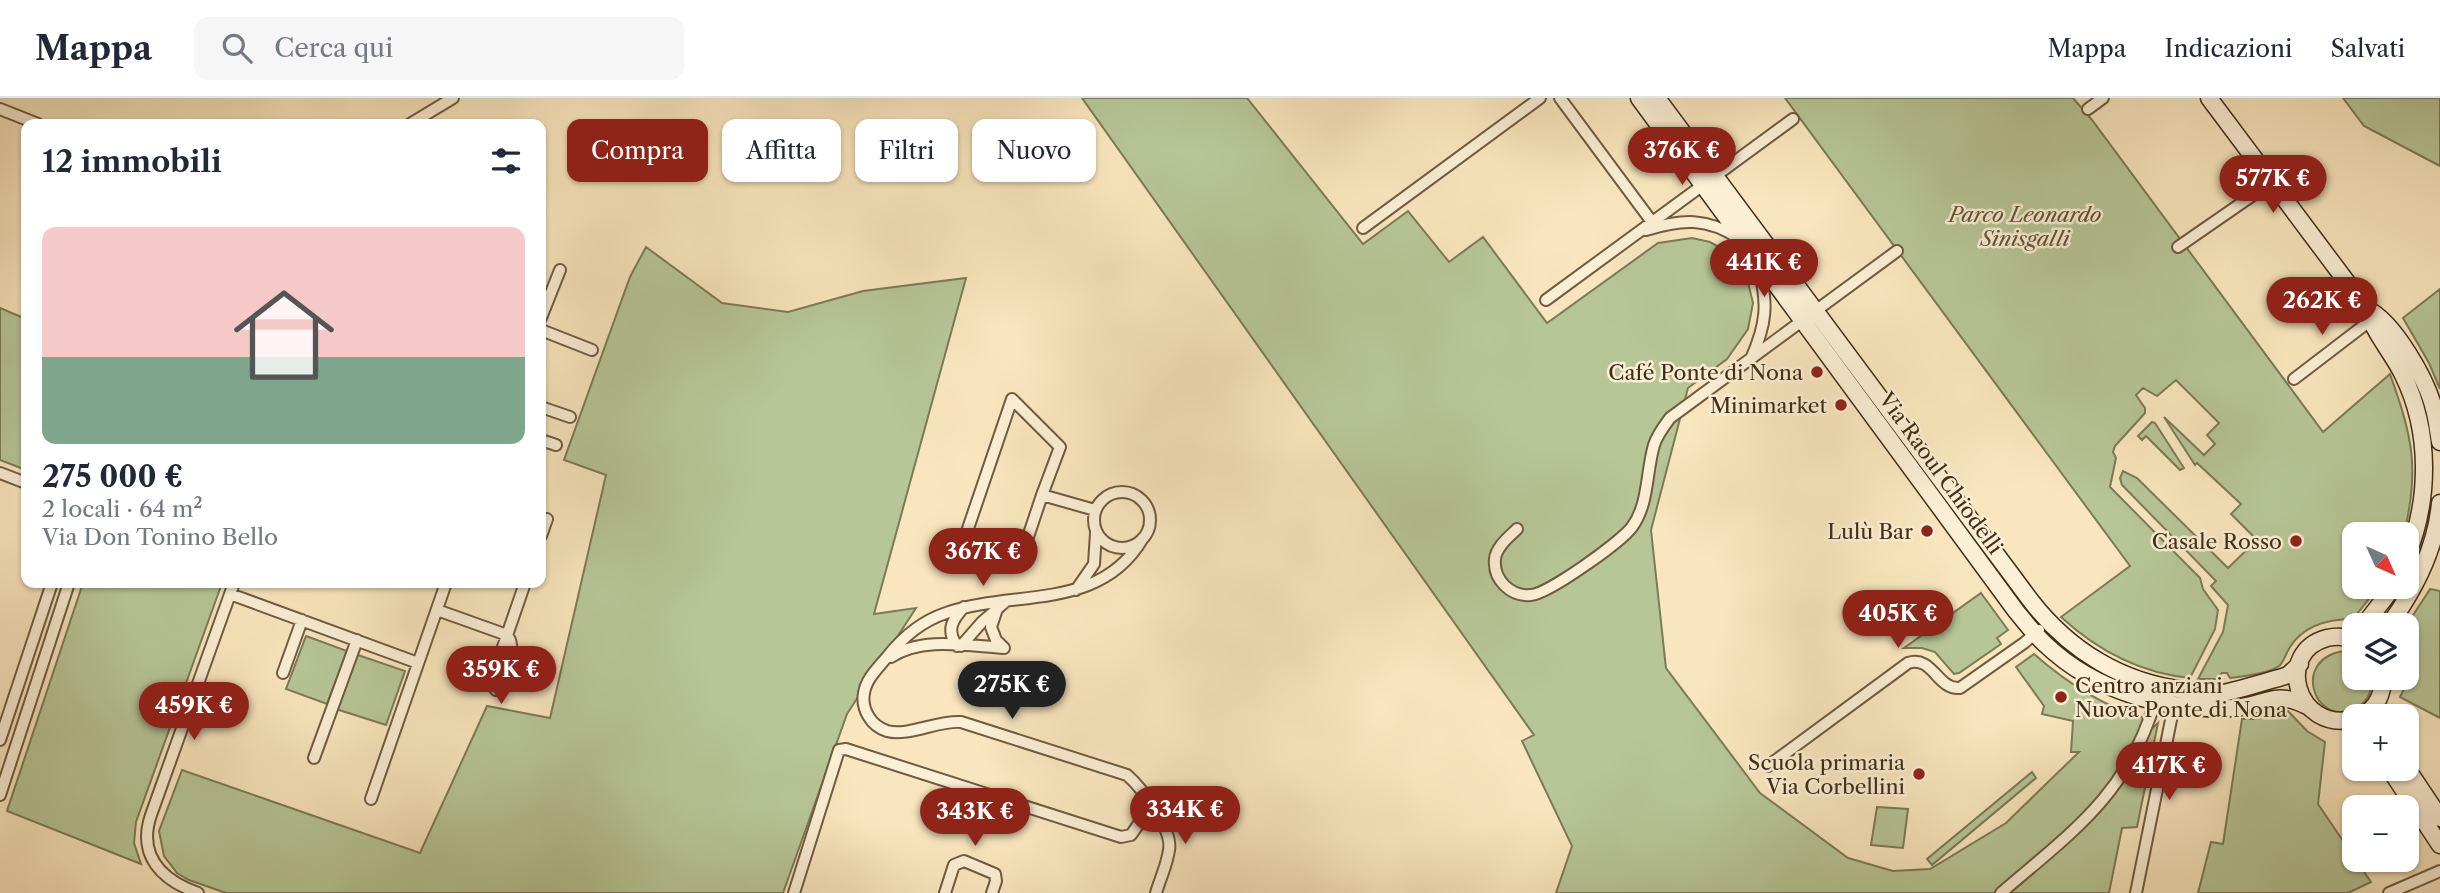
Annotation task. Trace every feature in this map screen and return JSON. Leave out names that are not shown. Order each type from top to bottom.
[{"type":"main road","name":"Via Raoul Chiodelli","points":[[1639,98],[1709,180],[2016,611],[2036,634],[2072,666],[2094,680],[2155,702],[2236,708],[2282,697],[2292,698],[2322,718],[2342,721]]},
{"type":"main road","name":"Via Raoul Chiodelli","points":[[1657,98],[1750,248],[1809,317],[2048,621],[2083,653],[2105,667],[2144,682],[2215,694],[2288,675],[2300,664],[2309,646],[2342,634]]},
{"type":"main road","points":[[2209,98],[2372,315],[2434,407],[2439,436]]},
{"type":"main road","points":[[2412,377],[2424,458],[2418,522]]},
{"type":"main road","points":[[2396,613],[2422,570],[2439,516]]},
{"type":"main road","points":[[2373,613],[2384,599]]},
{"type":"main road","points":[[2335,636],[2342,637]]},
{"type":"main road","points":[[2300,664],[2297,686],[2307,706]]},
{"type":"main road","points":[[2398,781],[2440,845]]},
{"type":"main road","points":[[2415,781],[2440,818]]},
{"type":"street","points":[[418,119],[453,98]]},
{"type":"street","points":[[1363,228],[1540,98]]},
{"type":"street","points":[[1560,98],[1652,222]]},
{"type":"street","points":[[2088,108],[2103,98]]},
{"type":"street","points":[[0,109],[25,119]]},
{"type":"street","points":[[1546,300],[1793,118]]},
{"type":"street","points":[[2178,247],[2272,182]]},
{"type":"street","points":[[1639,231],[1675,221],[1689,221],[1711,225],[1750,248],[1765,296],[1766,315],[1751,359]]},
{"type":"street","points":[[1517,529],[1502,545],[1495,558],[1498,577],[1508,590],[1533,596],[1550,589],[1632,527],[1642,506],[1654,445],[1670,418],[1897,251]]},
{"type":"street","points":[[546,305],[560,270]]},
{"type":"street","points":[[2294,379],[2372,315]]},
{"type":"street","points":[[546,332],[592,350]]},
{"type":"street","points":[[1012,399],[1060,447],[1042,495],[1025,547],[958,558],[1012,399]]},
{"type":"street","points":[[546,409],[570,417]]},
{"type":"street","points":[[546,442],[556,445]]},
{"type":"street","points":[[0,472],[21,481]]},
{"type":"street","points":[[1075,591],[1094,564],[1097,549],[1095,510],[1106,496],[1115,492],[1132,493],[1145,503],[1150,514],[1148,530],[1134,554],[1123,565],[1102,580],[1075,591],[964,607],[943,613],[899,642],[865,688],[863,702],[870,718],[886,730],[905,731],[947,722],[967,724],[1127,775],[1167,831],[1170,848],[1156,893]]},
{"type":"street","points":[[1042,495],[1095,510]]},
{"type":"street","points":[[2421,510],[2439,516]]},
{"type":"street","points":[[1096,533],[1108,545],[1121,548],[1135,545],[1143,538]]},
{"type":"street","points":[[0,740],[50,588]]},
{"type":"street","points":[[0,795],[67,588]]},
{"type":"street","points":[[198,893],[178,885],[164,875],[148,850],[146,835],[232,588],[302,620],[418,663]]},
{"type":"street","points":[[371,799],[444,588]]},
{"type":"street","points":[[437,610],[508,635],[523,588]]},
{"type":"street","points":[[959,646],[1007,600]]},
{"type":"street","points":[[959,646],[953,639],[950,627],[964,607]]},
{"type":"street","points":[[883,662],[910,647],[1004,648],[996,640],[991,627],[997,609]]},
{"type":"street","points":[[283,673],[302,620]]},
{"type":"street","points":[[1769,766],[1908,663],[1924,663],[1946,685],[1961,688],[2036,634],[2048,621]]},
{"type":"street","points":[[314,758],[357,640]]},
{"type":"street","points":[[2001,893],[2078,827],[2109,795],[2133,758],[2155,702]]},
{"type":"street","points":[[2136,893],[2174,705]]},
{"type":"street","points":[[794,893],[839,750],[846,749],[872,757],[1121,837],[1131,835],[1151,806]]},
{"type":"street","points":[[944,893],[954,865],[964,861],[995,874],[992,893]]},
{"type":"street","points":[[2389,893],[2440,871]]},
{"type":"green space","points":[[1082,98],[1247,98],[1363,244],[1408,211],[1449,262],[1483,237],[1547,323],[1658,243],[1692,238],[1710,242],[1730,253],[1746,274],[1753,303],[1748,329],[1727,359],[1688,388],[1651,530],[1666,668],[1760,793],[1848,858],[1893,871],[1930,869],[2006,823],[2079,752],[2071,752],[2073,721],[2042,714],[2044,706],[2016,667],[2034,654],[2059,675],[2086,692],[2114,707],[2144,718],[2134,745],[2158,723],[2137,827],[2122,828],[2109,893],[1556,893],[1572,846],[1522,741],[1534,735]]},
{"type":"green space","name":"Parco Leonardo Sinisgalli","points":[[1785,98],[2073,98],[2323,432],[2390,374],[2408,434],[2412,490],[2407,522],[2342,522],[2342,599],[2369,599],[2358,613],[2342,613],[2342,620],[2309,628],[2296,639],[2281,664],[2274,669],[2230,678],[2227,673],[2222,673],[2216,679],[2198,679],[2223,632],[2228,605],[2211,586],[2216,581],[2122,485],[2120,478],[2123,471],[2137,478],[2228,568],[2257,540],[2231,514],[2241,504],[2197,463],[2195,465],[2164,417],[2204,455],[2215,444],[2207,435],[2219,423],[2176,380],[2157,396],[2143,388],[2136,395],[2145,408],[2145,413],[2115,446],[2113,452],[2116,458],[2110,487],[2200,578],[2203,589],[2218,610],[2215,629],[2190,678],[2154,671],[2121,658],[2090,640],[2061,617],[2130,566]]},
{"type":"green space","points":[[2343,98],[2440,98],[2440,166],[2364,126]]},
{"type":"green space","points":[[646,247],[722,303],[788,312],[863,291],[966,278],[874,614],[916,608],[847,714],[783,893],[226,893],[177,873],[164,856],[159,831],[182,770],[420,853],[487,706],[550,718],[606,475],[564,460],[630,277]]},
{"type":"green space","points":[[2440,289],[2440,389],[2429,363],[2403,318]]},
{"type":"green space","points":[[0,308],[21,317],[21,468],[0,460]]},
{"type":"green space","points":[[2152,422],[2184,468],[2180,470],[2146,436],[2142,440],[2138,436]]},
{"type":"green space","points":[[81,588],[220,588],[136,822],[134,843],[141,864],[7,811]]},
{"type":"green space","points":[[2430,589],[2440,591],[2440,718],[2419,707],[2419,704],[2400,697],[2403,690],[2419,690],[2419,613],[2414,613]]},
{"type":"green space","points":[[1981,593],[2008,630],[1997,638],[2001,644],[1954,674],[1935,652],[1922,648],[1904,648]]},
{"type":"green space","points":[[306,636],[347,651],[327,704],[286,689]]},
{"type":"green space","points":[[2342,652],[2342,690],[2370,690],[2363,703],[2342,704],[2340,712],[2328,708],[2319,700],[2313,677],[2318,665],[2328,656]]},
{"type":"green space","points":[[355,654],[405,671],[386,725],[336,709]]},
{"type":"green space","points":[[2288,711],[2307,731],[2325,742],[2318,804],[2342,839],[2342,872],[2364,872],[2371,882],[2348,893],[2198,893],[2211,842],[2223,844],[2242,719],[2257,719]]},
{"type":"green space","points":[[2032,772],[2036,778],[1932,865],[1927,859]]},
{"type":"green space","points":[[1877,807],[1908,809],[1903,848],[1871,845]]},
{"type":"place","name":"Café Ponte di Nona","points":[[1817,372]]},
{"type":"place","name":"Minimarket","points":[[1841,405]]},
{"type":"place","name":"Lulù Bar","points":[[1927,531]]},
{"type":"place","name":"Casale Rosso","points":[[2296,541]]},
{"type":"place","name":"Centro anziani Nuova Ponte di Nona","points":[[2061,697]]},
{"type":"place","name":"Scuola primaria Via Corbellini","points":[[1919,774]]}]
